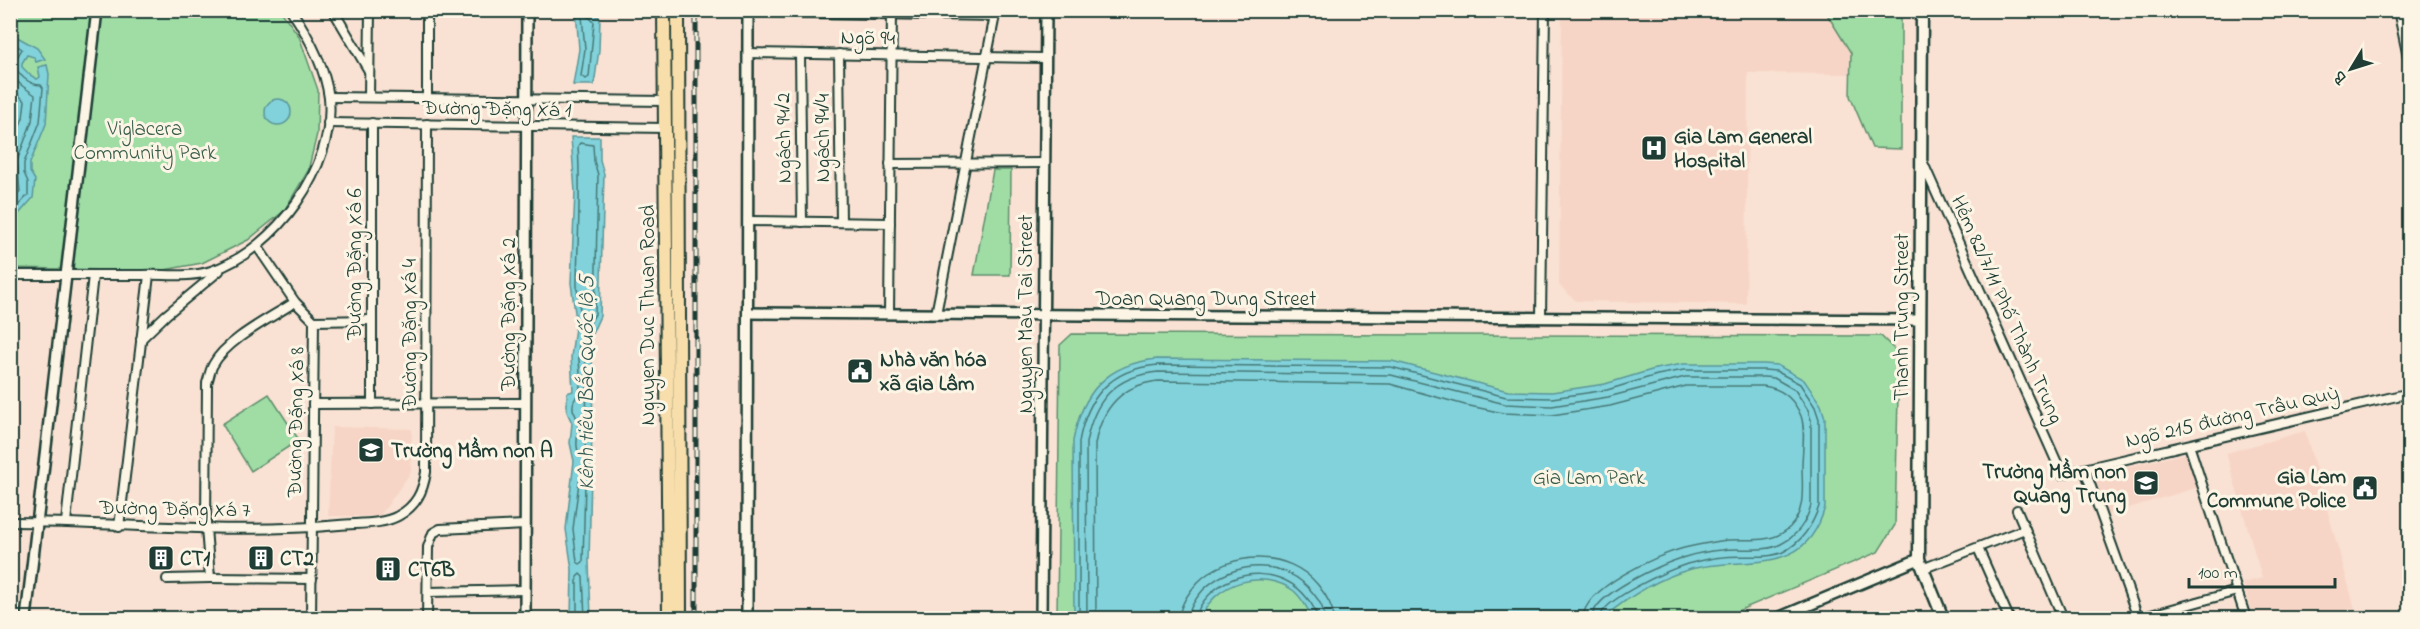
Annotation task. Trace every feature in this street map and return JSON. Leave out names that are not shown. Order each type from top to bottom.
[{"type":"highway","name":"Nguyen Duc Thuan Road","points":[[664,10],[669,618]]},
{"type":"highway","name":"Nguyen Duc Thuan Road","points":[[678,10],[680,618]]},
{"type":"highway","points":[[664,101],[678,101]]},
{"type":"highway","points":[[665,129],[679,129]]},
{"type":"main road","name":"Thanh Trung Street","points":[[1922,10],[1921,564],[1943,618]]},
{"type":"street","points":[[26,618],[97,10]]},
{"type":"street","points":[[141,339],[227,264],[257,246],[286,217],[314,170],[328,123],[329,97],[319,63],[304,30],[291,10]]},
{"type":"street","points":[[369,97],[370,10]]},
{"type":"street","points":[[427,10],[427,98]]},
{"type":"street","name":"Đường Đặng Xá 2","points":[[525,618],[527,10]]},
{"type":"street","name":"Nguyen Mau Tai Street","points":[[1041,618],[1046,10]]},
{"type":"street","points":[[1541,318],[1545,10]]},
{"type":"street","points":[[2398,10],[2409,67]]},
{"type":"street","points":[[333,11],[369,72]]},
{"type":"street","points":[[747,618],[748,11],[995,13],[936,314]]},
{"type":"street","points":[[889,314],[892,12]]},
{"type":"street","name":"Ngõ 94","points":[[748,53],[1046,58]]},
{"type":"street","name":"Ngách 94/2","points":[[800,54],[802,222]]},
{"type":"street","name":"Ngách 94/4","points":[[839,54],[841,222]]},
{"type":"street","name":"Đường Đặng Xá 1","points":[[329,97],[664,101]]},
{"type":"street","name":"Đường Đặng Xá 1","points":[[328,123],[665,129]]},
{"type":"street","name":"Đường Đặng Xá 6","points":[[372,123],[372,404]]},
{"type":"street","name":"Đường Đặng Xá 4","points":[[311,528],[381,521],[396,517],[419,497],[426,472],[427,124]]},
{"type":"street","name":"Hẻm 82/7/11 Phố Thành Trung","points":[[1921,158],[2062,474]]},
{"type":"street","points":[[890,164],[1045,163]]},
{"type":"street","points":[[748,221],[890,223]]},
{"type":"street","name":"Đường Đặng Xá 8","points":[[257,246],[295,302],[314,321],[311,618]]},
{"type":"street","points":[[10,275],[195,274],[227,264]]},
{"type":"street","points":[[119,526],[149,274]]},
{"type":"street","points":[[66,522],[93,275]]},
{"type":"street","points":[[210,578],[206,528],[207,383],[213,365],[225,350],[295,302]]},
{"type":"street","name":"Doan Quang Dung Street","points":[[747,313],[1920,320]]},
{"type":"street","points":[[314,321],[372,320]]},
{"type":"street","name":"Ngõ 215 đường Trâu Quỳ","points":[[2062,474],[2409,393]]},
{"type":"street","points":[[313,404],[526,403]]},
{"type":"street","points":[[2189,445],[2246,618]]},
{"type":"street","points":[[2085,470],[2139,618],[2237,591]]},
{"type":"street","points":[[2017,510],[2063,618]]},
{"type":"street","name":"Đường Đặng Xá 7","points":[[10,522],[206,528],[311,528]]},
{"type":"street","points":[[427,618],[428,547],[435,531],[525,525]]},
{"type":"street","points":[[1778,618],[1797,615],[1921,564],[1978,548],[2025,529]]},
{"type":"street","points":[[1978,548],[2009,618]]},
{"type":"street","points":[[167,579],[312,579]]},
{"type":"street","points":[[428,592],[525,590]]},
{"type":"shaded area","name":"Gia Lam General Hospital","points":[[1562,11],[1825,11],[1851,53],[1851,74],[1748,73],[1746,304],[1576,301],[1559,285]]},
{"type":"shaded area","name":"Trường Mầm non A","points":[[332,427],[412,429],[411,472],[380,516],[328,516]]},
{"type":"shaded area","points":[[2305,431],[2355,608],[2319,618],[2253,618],[2243,583],[2262,578],[2226,453]]},
{"type":"shaded area","name":"Trường Mầm non Quang Trung","points":[[2188,453],[2199,487],[2105,515],[2093,478],[2094,474]]},
{"type":"green space","name":"Viglacera Community Park","points":[[11,11],[281,11],[299,36],[318,90],[317,134],[308,171],[284,211],[248,240],[202,263],[159,271],[11,268]]},
{"type":"green space","points":[[1825,11],[1901,11],[1901,149],[1872,148],[1850,96],[1851,53]]},
{"type":"green space","points":[[993,170],[1011,170],[1010,275],[974,275]]},
{"type":"green space","name":"Gia Lam Park","points":[[1072,334],[1881,336],[1899,354],[1895,525],[1878,552],[1721,618],[1057,618],[1060,345]]},
{"type":"green space","points":[[269,394],[299,440],[251,471],[222,424]]},
{"type":"water","points":[[576,11],[593,11],[600,18],[599,50],[594,85],[573,85],[579,49]]},
{"type":"water","points":[[12,34],[37,48],[45,59],[36,62],[34,57],[27,55],[22,67],[37,79],[40,77],[38,67],[47,65],[49,74],[46,124],[30,163],[30,172],[35,180],[33,198],[17,216],[10,212]]},
{"type":"water","points":[[278,99],[287,103],[291,112],[287,121],[278,125],[269,121],[265,112],[269,103]]},
{"type":"water","name":"Kênh tiêu Bắc Quốc lộ 5","points":[[571,137],[600,137],[600,160],[604,174],[600,316],[591,336],[593,383],[589,562],[591,618],[571,618],[572,570],[566,529],[574,461],[570,443],[572,423],[567,412],[567,393],[573,391],[571,357],[576,320],[571,283],[575,192]]},
{"type":"water","name":"Gia Lam Park","points":[[1157,359],[1392,361],[1508,391],[1552,392],[1605,384],[1655,369],[1683,364],[1777,365],[1804,380],[1821,405],[1825,418],[1825,507],[1816,530],[1803,545],[1788,555],[1771,560],[1712,565],[1679,573],[1644,589],[1603,618],[1312,618],[1294,591],[1268,580],[1254,580],[1241,582],[1217,595],[1207,606],[1201,618],[1074,618],[1073,441],[1077,424],[1090,395],[1110,374],[1139,362]]},
{"type":"railway","points":[[696,10],[696,618]]},
{"type":"place","name":"Gia Lam General Hospital","points":[[1654,148]]},
{"type":"place","name":"Nhà văn hóa xã Gia Lâm","points":[[860,371]]},
{"type":"place","name":"Trường Mầm non A","points":[[371,450]]},
{"type":"place","name":"Trường Mầm non Quang Trung","points":[[2146,483]]},
{"type":"place","name":"Gia Lam Commune Police","points":[[2365,488]]},
{"type":"place","name":"CT1","points":[[161,558]]},
{"type":"place","name":"CT2","points":[[261,558]]},
{"type":"place","name":"CT6B","points":[[388,569]]}]
